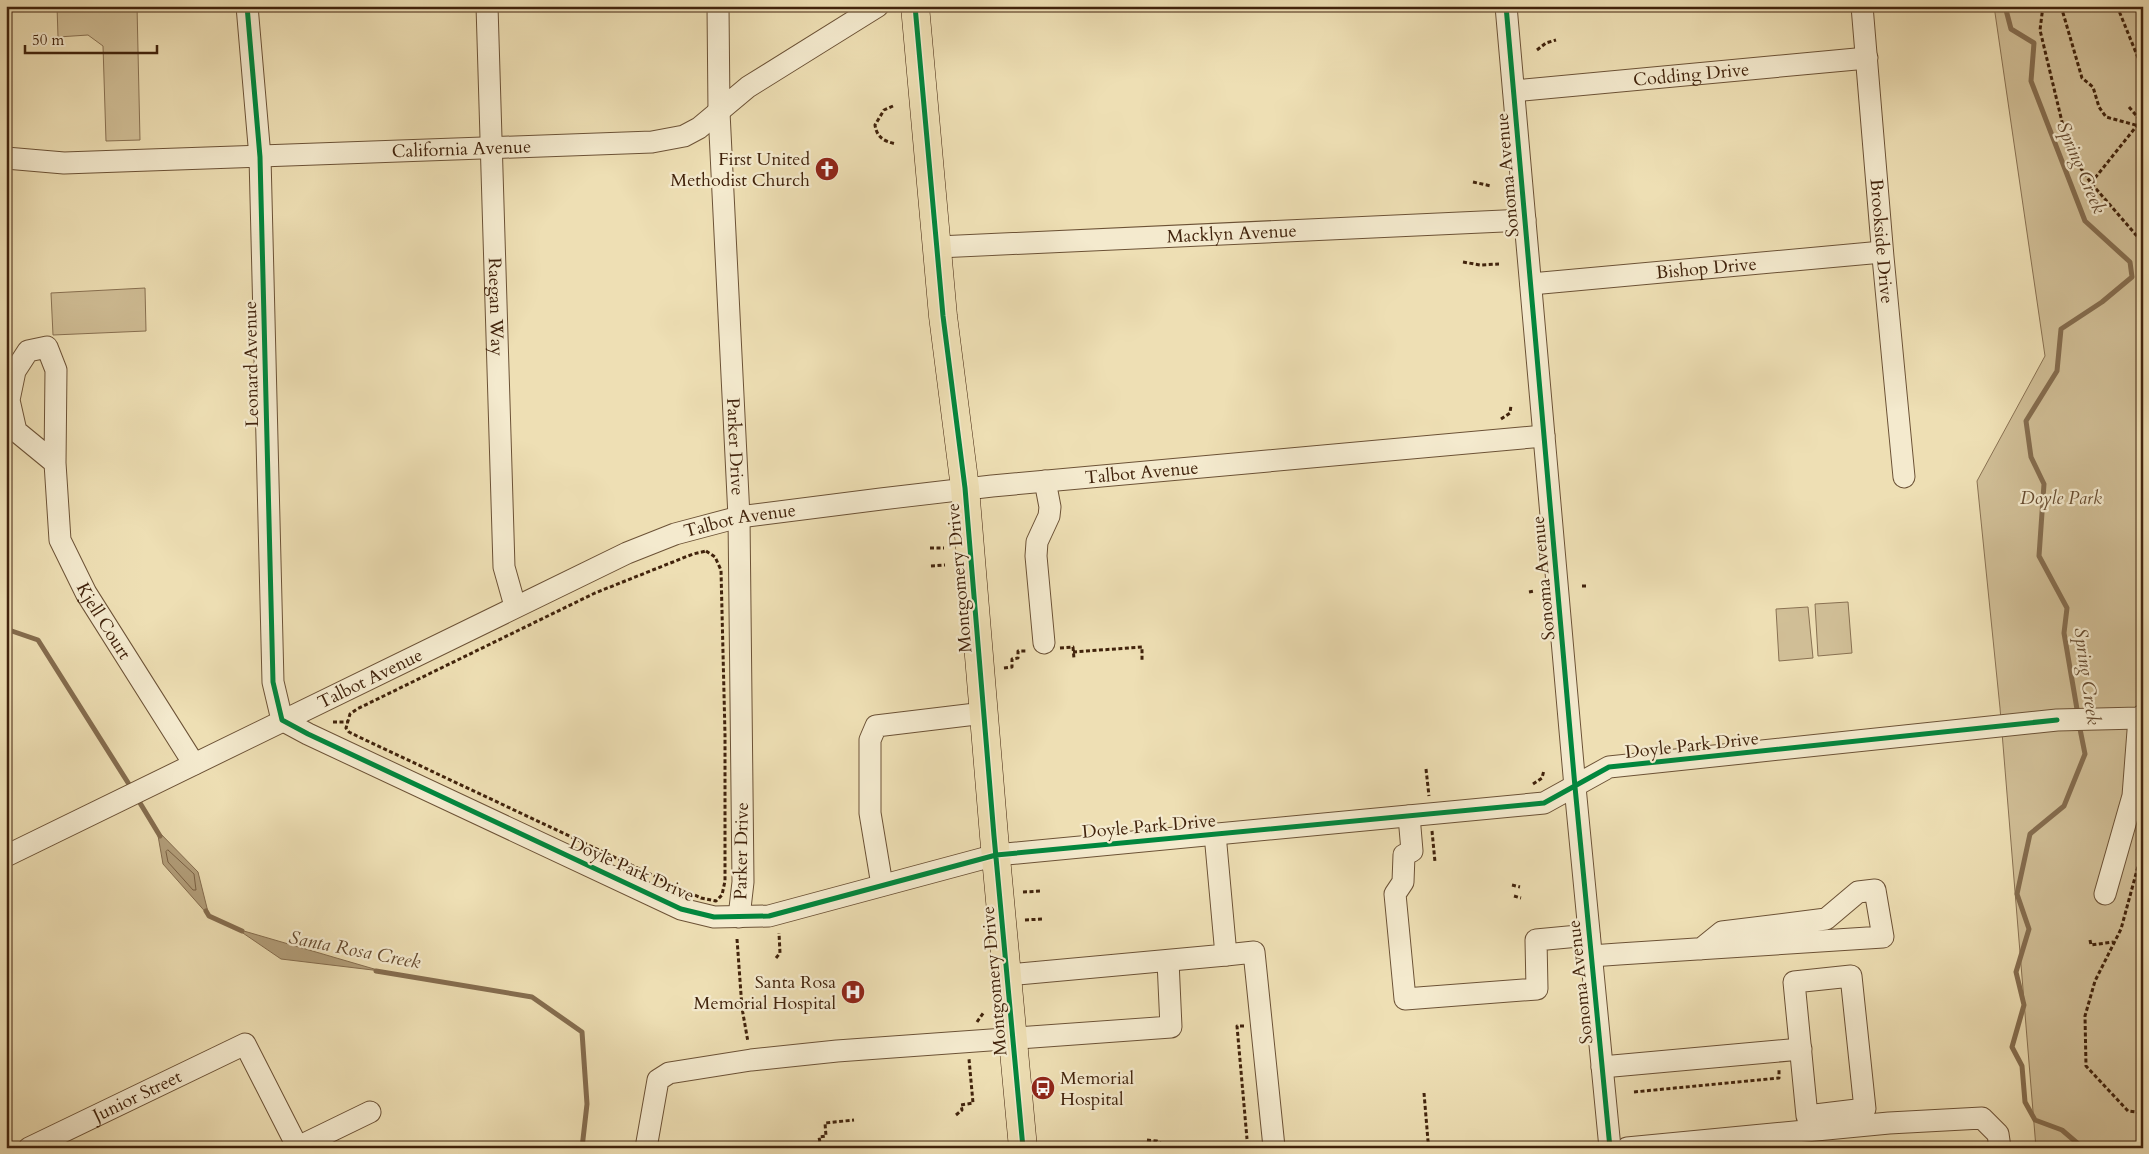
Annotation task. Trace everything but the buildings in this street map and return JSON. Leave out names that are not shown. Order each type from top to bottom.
[{"type":"main road","name":"Montgomery Drive","points":[[915,6],[943,316],[965,488],[1023,1148]]},
{"type":"street","name":"Leonard Avenue","points":[[247,6],[260,157],[273,682],[282,720]]},
{"type":"street","name":"Raegan Way","points":[[487,6],[504,567],[515,606]]},
{"type":"street","name":"Parker Drive","points":[[718,6],[719,112],[739,517],[744,882],[739,917]]},
{"type":"street","name":"California Avenue","points":[[6,158],[64,163],[652,142],[684,136],[699,128],[748,87],[878,6]]},
{"type":"street","name":"Sonoma Avenue","points":[[1506,6],[1575,787],[1610,1148]]},
{"type":"street","name":"Brookside Drive","points":[[1862,6],[1868,58],[1882,252],[1904,477]]},
{"type":"street","name":"Codding Drive","points":[[1514,91],[1868,58]]},
{"type":"street","name":"Macklyn Avenue","points":[[938,247],[1525,220]]},
{"type":"street","name":"Bishop Drive","points":[[1531,284],[1882,252]]},
{"type":"street","name":"Kjell Court","points":[[55,463],[16,431],[9,400],[15,372],[28,350],[48,347],[56,370],[55,463],[60,540],[86,594],[188,767]]},
{"type":"street","name":"Talbot Avenue","points":[[6,856],[627,552],[675,534],[739,517],[965,488],[1544,436]]},
{"type":"street","points":[[1044,643],[1036,556],[1037,542],[1049,516],[1049,500],[1045,481]]},
{"type":"street","points":[[882,885],[870,812],[870,740],[876,726],[984,713]]},
{"type":"street","name":"Doyle Park Drive","points":[[282,720],[308,734],[681,909],[714,917],[739,917],[769,916],[996,855],[1544,803],[1609,767],[2057,720],[2098,720],[2141,716]]},
{"type":"street","points":[[2105,894],[2133,796],[2141,716]]},
{"type":"street","points":[[1409,816],[1412,851],[1404,855],[1403,882],[1395,894],[1405,999],[1538,989],[1536,940],[1590,945],[1702,948],[1882,937],[1875,890],[1858,892],[1826,919],[1722,932],[1702,948]]},
{"type":"street","points":[[1215,834],[1226,955]]},
{"type":"street","points":[[1007,975],[1254,952],[1274,1148],[1272,1148]]},
{"type":"street","points":[[646,1148],[658,1080],[669,1073],[751,1060],[1171,1027],[1168,961]]},
{"type":"street","points":[[1851,976],[1865,1109],[1807,1116],[1800,1049],[1794,982],[1851,976]]},
{"type":"street","name":"Junior Street","points":[[29,1148],[245,1044],[298,1147]]},
{"type":"street","points":[[1602,1067],[1800,1049]]},
{"type":"street","points":[[298,1147],[370,1112]]},
{"type":"street","points":[[1627,1148],[1880,1124],[1982,1118],[1998,1134],[2000,1148]]},
{"type":"path","points":[[2043,6],[2040,30],[2069,151],[2091,183],[2143,242]]},
{"type":"path","points":[[2061,6],[2082,78],[2093,87],[2098,107],[2106,117],[2143,127]]},
{"type":"path","points":[[2117,6],[2142,65],[2143,82]]},
{"type":"path","points":[[1537,50],[1546,43],[1556,40]]},
{"type":"path","points":[[893,106],[884,110],[875,125],[876,133],[881,139],[896,144]]},
{"type":"path","points":[[2091,183],[2142,120],[2129,107]]},
{"type":"path","points":[[1473,182],[1491,186]]},
{"type":"path","points":[[1463,262],[1480,265],[1499,264]]},
{"type":"path","points":[[1498,420],[1504,419],[1510,413],[1511,404]]},
{"type":"path","points":[[2143,479],[2143,519]]},
{"type":"path","points":[[930,548],[944,548]]},
{"type":"path","points":[[706,551],[715,557],[721,570],[725,881],[722,895],[716,901],[701,898],[357,736],[346,728],[347,722],[350,714],[357,709],[595,592],[693,554],[706,551]]},
{"type":"path","points":[[931,566],[945,565]]},
{"type":"path","points":[[1582,586],[1587,586]]},
{"type":"path","points":[[1073,652],[1142,647],[1142,661]]},
{"type":"path","points":[[333,722],[347,722]]},
{"type":"path","points":[[1426,770],[1429,797]]},
{"type":"path","points":[[1526,787],[1542,778],[1544,770]]},
{"type":"path","points":[[1432,830],[1435,862]]},
{"type":"path","points":[[2143,848],[2121,929],[2094,981],[2085,1016],[2086,1066],[2128,1111],[2143,1113]]},
{"type":"path","points":[[1512,886],[1520,887]]},
{"type":"path","points":[[1023,892],[1042,891]]},
{"type":"path","points":[[1514,896],[1521,898]]},
{"type":"path","points":[[1025,920],[1042,919]]},
{"type":"path","points":[[776,958],[780,953],[779,931]]},
{"type":"path","points":[[737,939],[742,1008],[748,1046]]},
{"type":"path","points":[[2090,940],[2091,945],[2114,942]]},
{"type":"path","points":[[1247,1139],[1237,1026],[1249,1025]]},
{"type":"path","points":[[956,1114],[962,1110],[961,1105],[973,1104],[969,1058]]},
{"type":"path","points":[[1634,1092],[1779,1078],[1779,1069]]},
{"type":"path","points":[[1424,1093],[1428,1142],[1431,1148]]},
{"type":"path","points":[[820,1148],[819,1137],[826,1136],[825,1123],[854,1120]]},
{"type":"path","points":[[1147,1140],[1157,1141],[1168,1148]]},
{"type":"green space","points":[[57,6],[137,6],[140,140],[106,141],[103,46],[88,35],[58,37]]},
{"type":"green space","name":"Doyle Park","points":[[1994,6],[2143,6],[2143,1148],[2036,1148],[2000,708],[1977,481],[2045,356]]},
{"type":"green space","points":[[145,288],[146,331],[53,335],[51,293]]},
{"type":"green space","points":[[1848,602],[1852,653],[1818,656],[1815,604]]},
{"type":"green space","points":[[1808,607],[1813,658],[1779,661],[1776,609]]},
{"type":"water","points":[[157,830],[198,872],[209,916],[163,864]]},
{"type":"water","points":[[237,929],[381,971],[281,959]]},
{"type":"waterway","name":"Spring Creek","points":[[2005,6],[2011,29],[2034,43],[2031,81],[2085,221],[2130,262],[2132,277],[2102,302],[2061,329],[2057,371],[2026,421],[2031,457],[2044,484],[2039,556],[2067,608],[2064,633],[2078,715]]},
{"type":"waterway","name":"Santa Rosa Creek","points":[[6,629],[38,640],[132,789]]},
{"type":"waterway","name":"Spring Creek","points":[[2079,724],[2085,754],[2064,806],[2030,834],[2017,894],[2029,929],[2016,972],[2024,1005],[2012,1047],[2022,1066],[2025,1102],[2035,1120],[2062,1130],[2083,1148]]},
{"type":"waterway","name":"Santa Rosa Creek","points":[[137,798],[160,836]]},
{"type":"waterway","name":"Santa Rosa Creek","points":[[206,911],[209,916],[242,931]]},
{"type":"waterway","name":"Santa Rosa Creek","points":[[376,971],[532,997],[582,1032],[587,1104],[582,1148]]},
{"type":"cycle path","points":[[247,6],[260,157],[273,682],[282,720],[308,734],[681,909],[714,917],[769,916],[996,855],[1544,803],[1609,767],[2057,720]]},
{"type":"cycle path","points":[[915,6],[943,316],[965,488],[994,836],[1023,1148]]},
{"type":"cycle path","points":[[1506,6],[1575,787],[1610,1148]]},
{"type":"place","name":"First United Methodist Church","points":[[827,169]]},
{"type":"place","name":"Santa Rosa Memorial Hospital","points":[[853,992]]},
{"type":"place","name":"Memorial Hospital","points":[[1043,1088]]}]
